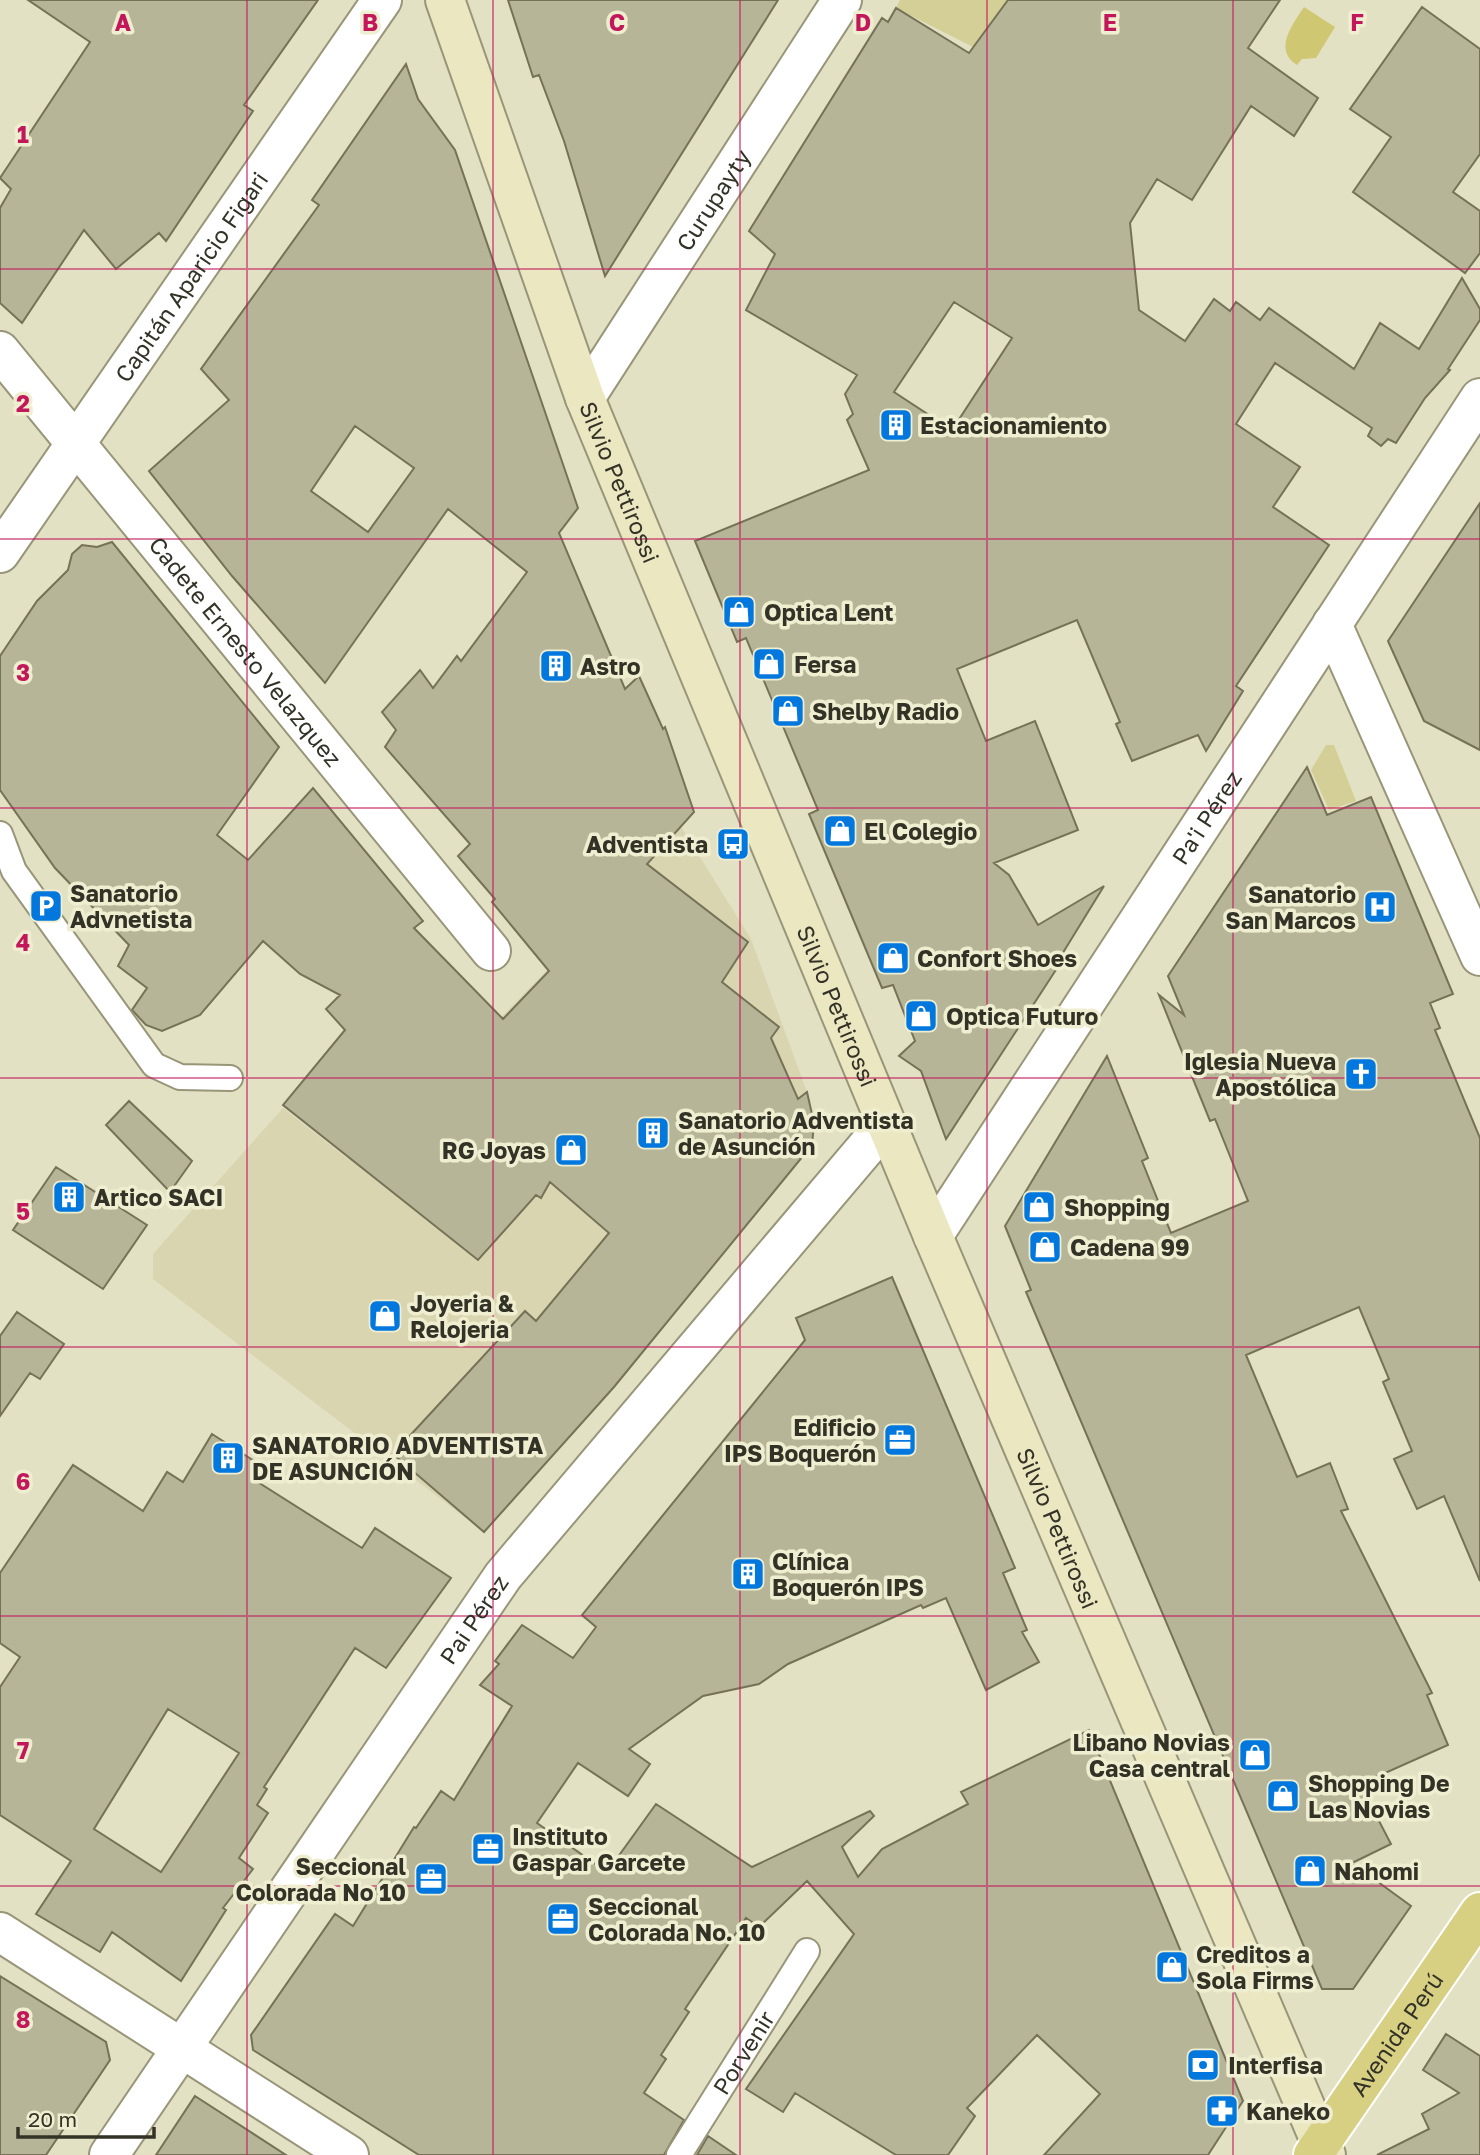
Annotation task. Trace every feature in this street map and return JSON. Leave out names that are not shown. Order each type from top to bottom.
[{"type":"main road","name":"Silvio Pettirossi","points":[[445,0],[585,398],[886,1124],[1320,2151]]},
{"type":"main road","name":"Avenida Perú","points":[[1320,2151],[1480,1912]]},
{"type":"street","name":"Capitán Aparicio Figari","points":[[0,553],[382,0]]},
{"type":"street","name":"Curupayty","points":[[585,398],[842,0]]},
{"type":"street","name":"Cadete Ernesto Velazquez","points":[[0,351],[491,951]]},
{"type":"street","name":"Pa'i Pérez","points":[[933,1236],[1480,398]]},
{"type":"street","points":[[1332,624],[1480,956]]},
{"type":"street","name":"Pai Pérez","points":[[109,2155],[503,1576],[886,1124]]},
{"type":"street","points":[[0,1932],[349,2155]]},
{"type":"lane","points":[[0,834],[14,872],[154,1065],[180,1077],[230,1078]]},
{"type":"lane","name":"Porvenir","points":[[680,2155],[807,1951]]},
{"type":"shaded area","points":[[900,0],[1008,0],[973,47],[896,8]]},
{"type":"shaded area","points":[[1304,7],[1335,27],[1316,58],[1302,59],[1297,65],[1286,52],[1286,45],[1290,29]]},
{"type":"shaded area","points":[[1326,745],[1334,745],[1356,801],[1329,810],[1311,770]]},
{"type":"shaded area","points":[[680,825],[751,939],[807,1092],[814,1123],[812,1145],[484,1532],[153,1279],[153,1254],[283,1108],[348,1159],[406,1084],[423,1098],[604,911]]},
{"type":"building","points":[[28,0],[318,0],[244,105],[253,111],[166,241],[159,233],[116,269],[84,230],[22,323],[0,303],[0,208],[11,189],[0,178],[90,42]]},
{"type":"building","points":[[508,0],[778,0],[605,276],[564,141],[539,75],[533,77]]},
{"type":"building","points":[[1008,0],[1280,0],[1248,48],[1318,98],[1294,136],[1251,106],[1192,200],[1157,179],[1130,223],[1139,310],[1185,341],[1214,299],[1230,311],[1236,302],[1260,320],[1269,308],[1354,369],[1380,323],[1419,349],[1462,278],[1480,309],[1480,320],[1448,369],[1450,370],[1425,398],[1396,443],[1388,439],[1381,446],[1368,436],[1372,428],[1275,363],[1236,424],[1300,467],[1273,507],[1329,545],[1236,686],[1243,691],[1206,751],[1198,735],[1132,761],[1116,724],[1120,722],[1077,620],[957,669],[986,741],[1035,721],[1078,830],[994,863],[1009,875],[1038,925],[1104,886],[1064,951],[1063,959],[946,1139],[921,1071],[899,1056],[915,1041],[893,985],[882,988],[809,814],[818,810],[746,638],[737,642],[695,541],[869,470],[847,420],[853,414],[845,394],[857,375],[746,310],[775,254],[749,231],[882,18],[888,22],[896,8],[969,53]],"holes":[[[954,302],[1012,338],[952,430],[894,392]]]},
{"type":"building","points":[[1422,7],[1480,49],[1480,154],[1453,192],[1480,211],[1480,253],[1465,273],[1353,192],[1391,137],[1350,109]]},
{"type":"building","points":[[406,64],[418,99],[455,150],[578,508],[559,533],[625,689],[639,676],[663,729],[665,727],[694,812],[647,864],[748,942],[722,982],[779,1027],[771,1038],[798,1099],[807,1092],[814,1123],[812,1145],[614,1387],[484,1532],[393,1454],[525,1311],[536,1321],[609,1233],[550,1182],[541,1198],[536,1195],[478,1260],[283,1105],[345,1030],[326,1009],[340,995],[300,974],[263,941],[200,1015],[162,1031],[146,1025],[132,1010],[147,988],[118,966],[129,945],[55,868],[0,790],[0,656],[37,601],[68,570],[72,554],[82,545],[97,547],[112,542],[279,747],[217,835],[248,860],[313,788],[423,921],[414,928],[503,1019],[549,971],[492,902],[495,899],[458,856],[470,844],[385,747],[396,730],[382,712],[420,670],[433,688],[457,656],[461,661],[527,572],[448,509],[325,683],[232,576],[149,471],[229,400],[201,369],[319,205],[312,200]],"holes":[[[355,426],[414,468],[368,532],[311,491]]]},
{"type":"building","points":[[1480,503],[1480,750],[1424,721],[1388,641]]},
{"type":"building","points":[[1307,767],[1327,815],[1371,797],[1453,994],[1430,1003],[1440,1028],[1435,1030],[1480,1138],[1480,1581],[1444,1496],[1417,1509],[1394,1459],[1412,1451],[1383,1382],[1389,1379],[1359,1307],[1246,1355],[1297,1477],[1330,1463],[1348,1509],[1341,1511],[1432,1693],[1427,1695],[1448,1745],[1376,1777],[1382,1789],[1366,1796],[1391,1844],[1352,1863],[1411,1906],[1353,1989],[1322,1989],[1026,1292],[1031,1290],[1005,1226],[1107,1056],[1148,1158],[1142,1161],[1171,1233],[1248,1201],[1215,1119],[1210,1121],[1159,995],[1184,1015],[1168,976]]},
{"type":"building","points":[[129,1101],[192,1161],[170,1192],[106,1125]]},
{"type":"building","points":[[56,1167],[147,1225],[103,1289],[13,1230]]},
{"type":"building","points":[[892,1277],[1015,1568],[1003,1573],[1027,1630],[1022,1632],[1039,1662],[986,1690],[946,1598],[923,1608],[921,1605],[788,1664],[759,1684],[703,1696],[629,1749],[650,1764],[628,1796],[578,1763],[537,1823],[607,1872],[656,1804],[752,1867],[870,1811],[874,1816],[842,1847],[858,1877],[882,1849],[968,1804],[961,1792],[1089,1730],[1243,2101],[1208,2155],[1044,2155],[1100,2094],[1037,2035],[967,2108],[975,2116],[948,2155],[896,2155],[795,2093],[783,2112],[746,2089],[854,1934],[807,1881],[759,1927],[746,1918],[685,2009],[689,2012],[661,2055],[666,2059],[644,2093],[684,2120],[664,2155],[419,2155],[253,2050],[251,2035],[335,1914],[353,1926],[414,1827],[416,1828],[441,1791],[454,1800],[512,1706],[480,1685],[499,1664],[495,1661],[522,1625],[573,1658],[596,1627],[582,1615],[805,1340],[796,1318]]},
{"type":"building","points":[[17,1312],[64,1344],[40,1379],[30,1373],[0,1416],[0,1336]]},
{"type":"building","points":[[212,1434],[262,1466],[253,1479],[362,1548],[375,1528],[451,1578],[386,1668],[355,1648],[264,1787],[267,1789],[257,1805],[268,1813],[239,1858],[253,1869],[223,1908],[226,1910],[181,1981],[112,1932],[100,1952],[36,1914],[71,1861],[0,1815],[0,1687],[20,1657],[0,1643],[0,1573],[73,1465],[143,1511],[167,1472],[183,1482]],"holes":[[[168,1709],[239,1753],[161,1872],[94,1829]]]},
{"type":"building","points":[[0,1976],[106,2042],[110,2060],[46,2155],[0,2155]]},
{"type":"building","points":[[1446,2034],[1480,2056],[1480,2155],[1377,2155],[1429,2129],[1422,2114],[1459,2093],[1423,2070]]},
{"type":"building","points":[[195,2096],[286,2155],[156,2155]]},
{"type":"building","points":[[708,2136],[736,2155],[697,2155]]},
{"type":"place","name":"Estacionamiento","points":[[896,425]]},
{"type":"place","name":"Optica Lent","points":[[739,612]]},
{"type":"place","name":"Fersa","points":[[769,664]]},
{"type":"place","name":"Astro","points":[[556,666]]},
{"type":"place","name":"Shelby Radio","points":[[788,711]]},
{"type":"place","name":"El Colegio","points":[[840,831]]},
{"type":"place","name":"Adventista","points":[[733,844]]},
{"type":"place","name":"Sanatorio Advnetista","points":[[46,906]]},
{"type":"place","name":"Sanatorio San Marcos","points":[[1380,907]]},
{"type":"place","name":"Confort Shoes","points":[[893,958]]},
{"type":"place","name":"Optica Futuro","points":[[921,1016]]},
{"type":"place","name":"Iglesia Nueva Apostólica","points":[[1361,1074]]},
{"type":"place","name":"Sanatorio Adventista de Asunción","points":[[653,1133]]},
{"type":"place","name":"RG Joyas","points":[[571,1150]]},
{"type":"place","name":"Artico SACI","points":[[69,1197]]},
{"type":"place","name":"Shopping","points":[[1039,1207]]},
{"type":"place","name":"Cadena 99","points":[[1045,1247]]},
{"type":"place","name":"Joyeria & Relojeria","points":[[385,1316]]},
{"type":"place","name":"Edificio IPS Boquerón","points":[[900,1440]]},
{"type":"place","name":"SANATORIO ADVENTISTA DE ASUNCIÓN","points":[[228,1458]]},
{"type":"place","name":"Clínica Boquerón IPS","points":[[748,1574]]},
{"type":"place","name":"Libano Novias Casa central","points":[[1255,1755]]},
{"type":"place","name":"Shopping De Las Novias","points":[[1283,1796]]},
{"type":"place","name":"Instituto Gaspar Garcete","points":[[488,1849]]},
{"type":"place","name":"Nahomi","points":[[1310,1871]]},
{"type":"place","name":"Seccional Colorada No 10","points":[[431,1879]]},
{"type":"place","name":"Seccional Colorada No. 10","points":[[563,1919]]},
{"type":"place","name":"Creditos a Sola Firms","points":[[1172,1967]]},
{"type":"place","name":"Interfisa","points":[[1203,2065]]},
{"type":"place","name":"Kaneko","points":[[1222,2111]]}]
